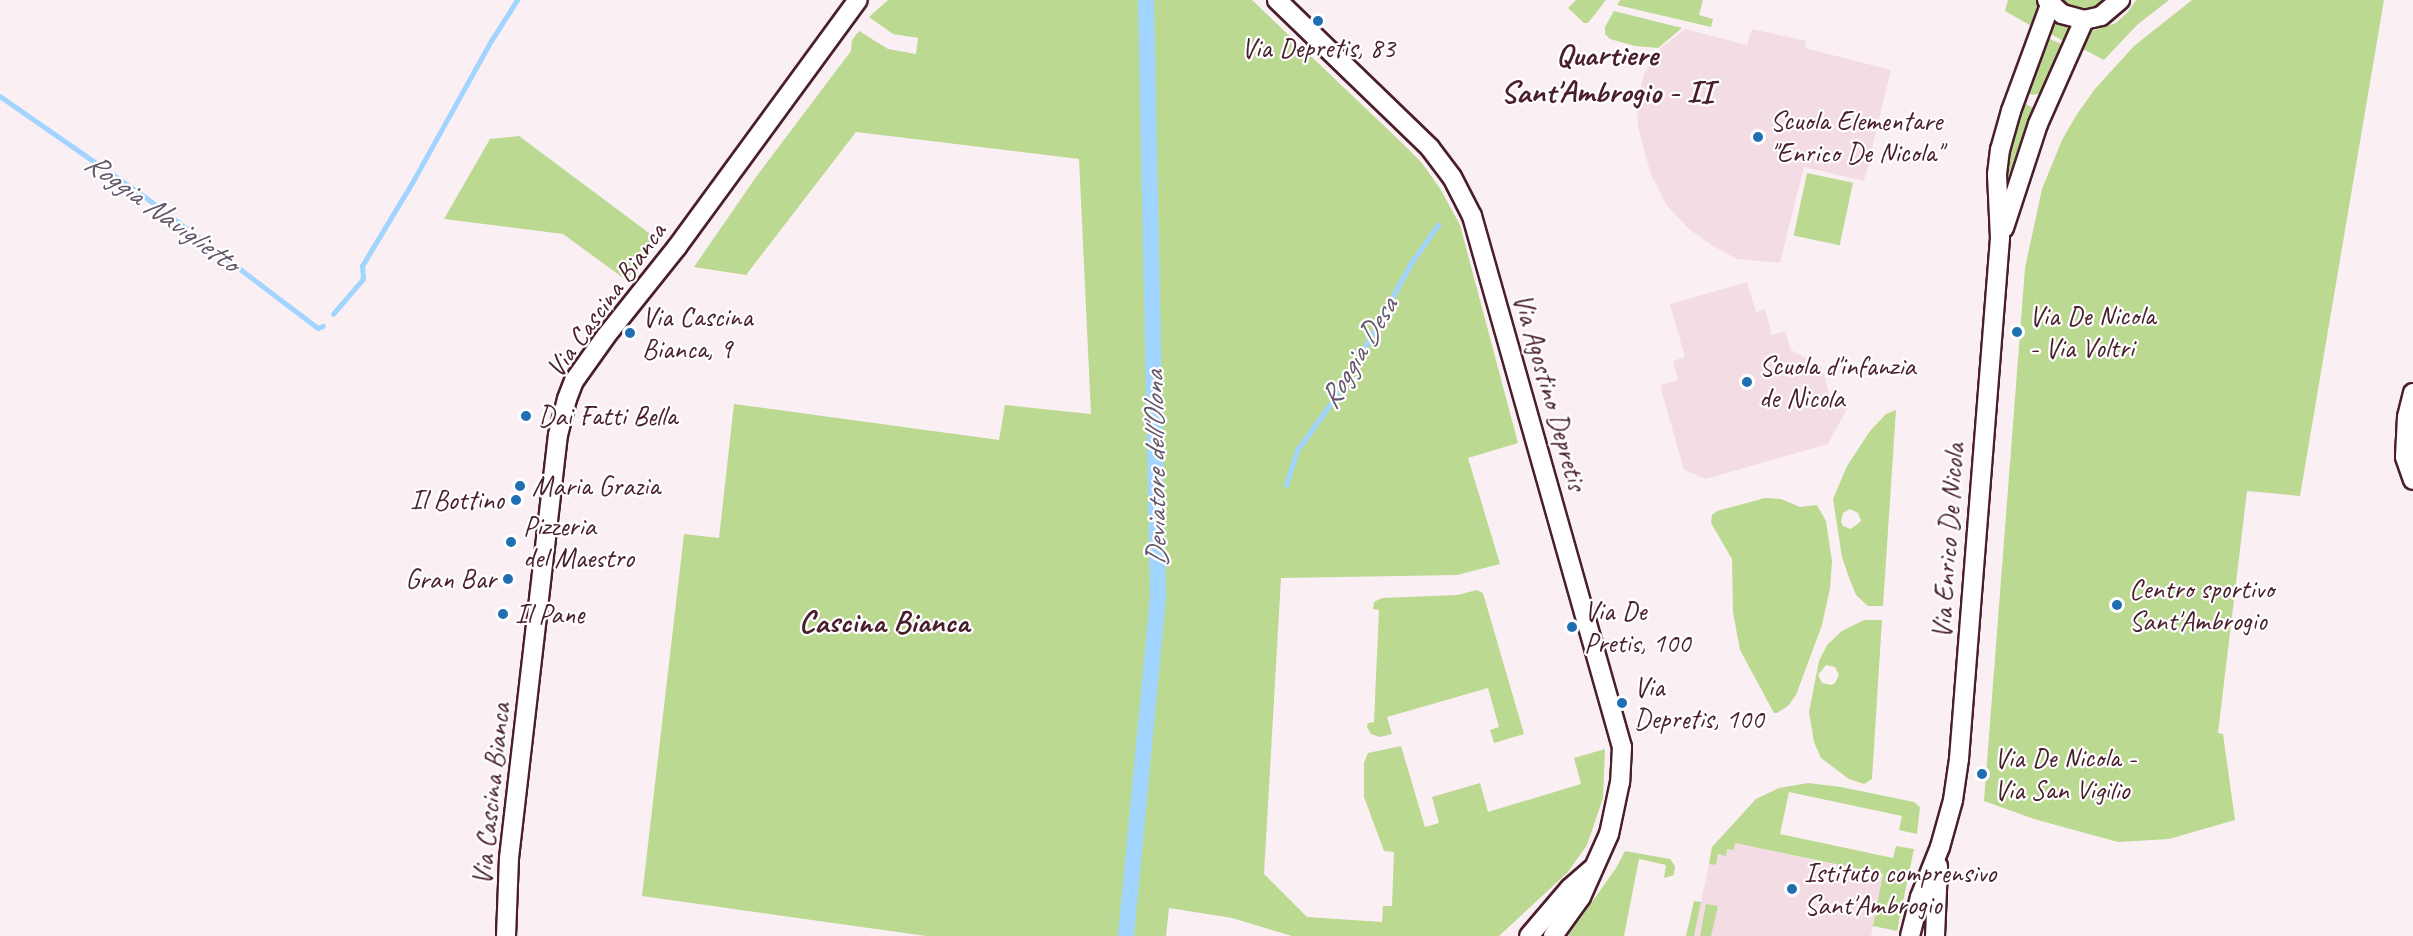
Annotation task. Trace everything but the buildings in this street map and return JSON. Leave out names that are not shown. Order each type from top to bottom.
[{"type":"street","name":"Via Cascina Bianca","points":[[506,936],[510,846],[558,435],[567,399],[574,381],[606,336],[677,247],[858,0]]},
{"type":"street","name":"Via Agostino Depretis","points":[[1277,0],[1430,148],[1452,177],[1472,216],[1622,747],[1614,816],[1581,897],[1552,936]]},
{"type":"street","points":[[2084,20],[2101,16],[2120,0]]},
{"type":"street","name":"Via Enrico De Nicola","points":[[1910,936],[1920,897],[1940,847],[1953,800],[1959,759],[2000,238],[1997,174],[2000,150],[2048,2],[2067,16],[2084,20],[2038,124],[2000,238]]},
{"type":"street","points":[[2413,393],[2407,417],[2405,457],[2413,480]]},
{"type":"street","name":"Via Enrico De Nicola","points":[[1935,936],[1940,847]]},
{"type":"street","name":"Via Agostino Depretis","points":[[1528,936],[1569,888],[1595,866]]},
{"type":"shaded area","name":"Scuola Elementare \"Enrico De Nicola\"","points":[[1685,29],[1747,45],[1752,29],[1806,41],[1805,48],[1891,70],[1864,181],[1804,167],[1780,263],[1737,259],[1713,246],[1689,229],[1668,207],[1651,175],[1638,127],[1637,101],[1644,74],[1661,48]]},
{"type":"shaded area","name":"Scuola d'infanzia de Nicola","points":[[1747,282],[1756,312],[1765,309],[1772,335],[1785,331],[1791,350],[1822,367],[1829,394],[1849,405],[1828,444],[1706,479],[1684,470],[1660,385],[1678,380],[1673,361],[1685,357],[1670,304]]},
{"type":"shaded area","name":"Istituto comprensivo Sant'Ambrogio","points":[[1735,843],[1884,875],[1871,936],[1694,936],[1709,864],[1716,865],[1718,854]]},
{"type":"green space","points":[[888,0],[1252,0],[1422,163],[1441,190],[1460,225],[1518,443],[1468,458],[1500,564],[1457,575],[1281,578],[1264,874],[1307,917],[1382,922],[1383,906],[1392,906],[1394,852],[1384,851],[1364,797],[1364,763],[1368,753],[1401,746],[1425,827],[1439,823],[1432,797],[1480,783],[1488,812],[1581,784],[1574,758],[1605,749],[1603,798],[1587,845],[1568,872],[1499,936],[1292,936],[1232,918],[1169,908],[1166,936],[926,936],[642,896],[684,534],[719,538],[734,404],[999,440],[1005,405],[1091,414],[1079,159],[856,132],[746,275],[694,267],[756,177],[851,51],[852,40],[859,31],[888,49],[916,54],[918,38],[893,34],[869,17]]},
{"type":"green space","points":[[1576,0],[1606,0],[1588,23],[1584,23],[1568,8]]},
{"type":"green space","points":[[1620,0],[1703,0],[1699,15],[1713,19],[1711,27],[1617,5]]},
{"type":"green space","points":[[2008,0],[2037,0],[2038,18],[2035,28],[2005,11]]},
{"type":"green space","points":[[2061,0],[2110,0],[2090,11],[2070,7]]},
{"type":"green space","points":[[2136,0],[2169,0],[2137,25],[2104,60],[2079,47],[2089,32],[2116,23],[2128,12]]},
{"type":"green space","name":"Centro sportivo Sant'Ambrogio","points":[[2192,0],[2384,0],[2300,496],[2247,491],[2218,733],[2223,734],[2235,820],[2169,839],[2118,842],[2034,819],[1984,801],[2025,268],[2042,189],[2062,140],[2077,114],[2095,89],[2134,46]]},
{"type":"green space","points":[[1614,11],[1682,28],[1658,48],[1635,46],[1610,39],[1605,34],[1605,27]]},
{"type":"green space","points":[[2051,18],[2071,29],[2064,41],[2044,30]]},
{"type":"green space","points":[[2043,36],[2064,45],[2042,93],[2032,95],[2027,92]]},
{"type":"green space","points":[[2022,102],[2035,109],[2005,185],[2005,157]]},
{"type":"green space","points":[[519,136],[657,239],[626,280],[563,234],[444,219],[490,139]]},
{"type":"green space","points":[[1807,173],[1853,183],[1840,245],[1794,236]]},
{"type":"green space","points":[[1896,410],[1883,606],[1868,606],[1856,595],[1842,557],[1833,499],[1847,466],[1870,431],[1886,414]],"holes":[[[1850,509],[1858,513],[1861,521],[1851,529],[1843,526],[1841,522],[1843,513]]]},
{"type":"green space","points":[[1765,498],[1781,499],[1800,507],[1817,505],[1826,521],[1832,561],[1830,588],[1822,625],[1796,695],[1788,706],[1777,713],[1774,713],[1740,650],[1733,612],[1732,559],[1711,523],[1712,515],[1717,511]]},
{"type":"green space","points":[[1477,590],[1483,593],[1524,734],[1494,743],[1490,730],[1499,727],[1488,688],[1387,717],[1392,734],[1380,737],[1371,734],[1367,727],[1368,723],[1374,722],[1379,610],[1373,609],[1374,602],[1382,598],[1457,595]]},
{"type":"green space","points":[[1864,620],[1882,620],[1872,779],[1864,784],[1849,779],[1821,758],[1814,742],[1809,712],[1819,661],[1827,645],[1842,631]],"holes":[[[1826,665],[1835,667],[1839,675],[1835,683],[1831,685],[1822,683],[1818,675]]]},
{"type":"green space","points":[[1808,783],[1841,787],[1914,802],[1920,807],[1917,834],[1899,830],[1902,816],[1789,792],[1780,834],[1893,858],[1896,846],[1914,849],[1897,931],[1873,926],[1883,874],[1735,843],[1734,850],[1727,849],[1726,856],[1718,854],[1716,865],[1709,864],[1712,847],[1756,799],[1779,788]]},
{"type":"green space","points":[[1625,851],[1670,859],[1675,866],[1674,875],[1664,878],[1666,865],[1639,859],[1624,936],[1568,936],[1616,868]]},
{"type":"green space","points":[[1694,901],[1701,902],[1694,936],[1686,936]]},
{"type":"green space","points":[[1706,904],[1718,906],[1711,936],[1700,936]]},
{"type":"waterway","name":"Roggia Naviglietto","points":[[333,314],[363,279],[362,266],[413,181],[491,41],[517,0]]},
{"type":"waterway","name":"Deviatore dell'Olona","points":[[1126,936],[1158,595],[1146,0]]},
{"type":"waterway","name":"Roggia Naviglietto","points":[[0,96],[144,196],[318,328],[323,326]]},
{"type":"waterway","name":"Roggia Desa","points":[[1286,485],[1298,449],[1331,403],[1411,263],[1438,225]]},
{"type":"place","name":"Via Depretis, 83","points":[[1318,21]]},
{"type":"place","name":"Scuola Elementare \"Enrico De Nicola\"","points":[[1758,137]]},
{"type":"place","name":"Via De Nicola - Via Voltri","points":[[2017,332]]},
{"type":"place","name":"Via Cascina Bianca, 9","points":[[630,333]]},
{"type":"place","name":"Scuola d'infanzia de Nicola","points":[[1747,382]]},
{"type":"place","name":"Dai Fatti Bella","points":[[526,416]]},
{"type":"place","name":"Maria Grazia","points":[[520,486]]},
{"type":"place","name":"Il Bottino","points":[[516,500]]},
{"type":"place","name":"Pizzeria del Maestro","points":[[511,542]]},
{"type":"place","name":"Gran Bar","points":[[508,579]]},
{"type":"place","name":"Centro sportivo Sant'Ambrogio","points":[[2117,605]]},
{"type":"place","name":"Il Pane","points":[[503,614]]},
{"type":"place","name":"Via De Pretis, 100","points":[[1572,627]]},
{"type":"place","name":"Via Depretis, 100","points":[[1622,703]]},
{"type":"place","name":"Via De Nicola - Via San Vigilio","points":[[1982,774]]},
{"type":"place","name":"Istituto comprensivo Sant'Ambrogio","points":[[1792,889]]},
{"type":"district","name":"Quartiere Sant'Ambrogio - II","points":[[1607,74]]},
{"type":"district","name":"Cascina Bianca","points":[[884,622]]}]
